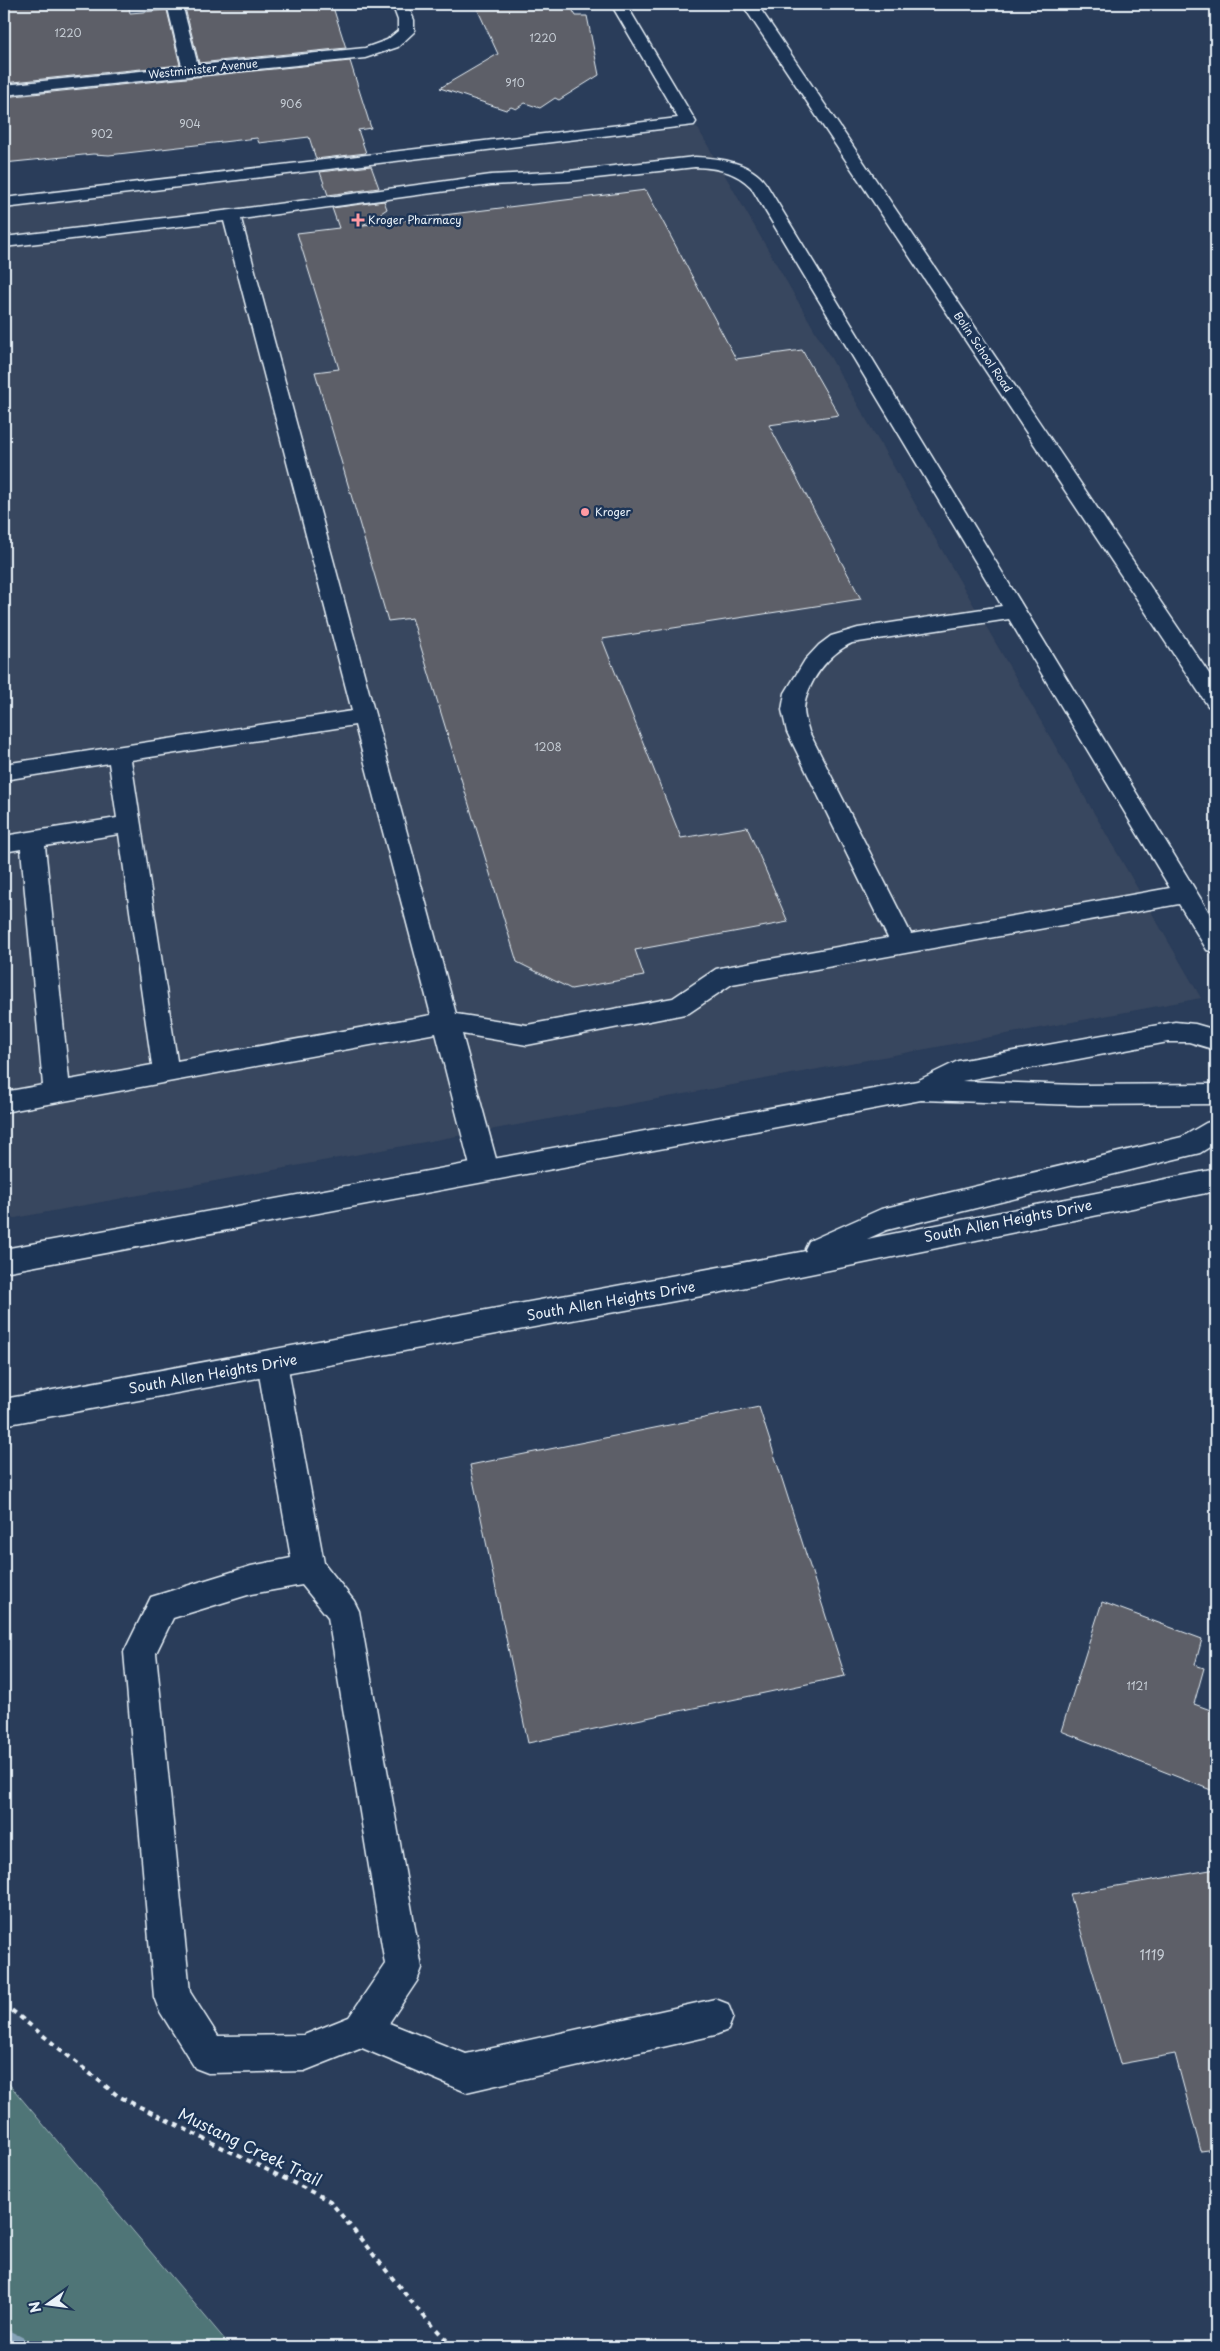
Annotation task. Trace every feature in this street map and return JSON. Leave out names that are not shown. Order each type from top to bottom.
[{"type":"main road","points":[[174,4],[191,70]]},
{"type":"main road","name":"Westminister Avenue","points":[[4,90],[365,53],[380,49],[399,39],[406,32],[406,20],[400,4]]},
{"type":"main road","points":[[4,203],[688,122],[618,4]]},
{"type":"main road","name":"Bolin School Road","points":[[750,4],[1216,701]]},
{"type":"main road","points":[[4,242],[236,214],[491,180],[570,176],[695,162],[726,165],[751,176],[758,184],[1216,944]]},
{"type":"main road","points":[[390,208],[510,194],[570,176]]},
{"type":"main road","points":[[236,214],[299,219],[330,216]]},
{"type":"main road","points":[[236,214],[365,716],[485,1170]]},
{"type":"main road","points":[[903,944],[798,732],[792,710],[794,698],[822,654],[842,639],[1015,611]]},
{"type":"main road","points":[[4,772],[365,716]]},
{"type":"main road","points":[[119,754],[166,1073]]},
{"type":"main road","points":[[4,844],[128,824]]},
{"type":"main road","points":[[32,840],[57,1092]]},
{"type":"main road","points":[[4,1102],[446,1022],[527,1035],[680,1006],[725,976],[1186,894]]},
{"type":"main road","points":[[921,1090],[958,1071],[1160,1034],[1178,1031],[1197,1033],[1216,1040]]},
{"type":"main road","points":[[4,1261],[921,1090],[1078,1095],[1216,1094]]},
{"type":"main road","points":[[779,1268],[881,1220],[1190,1146],[1216,1130]]},
{"type":"main road","name":"South Allen Heights Drive","points":[[4,1412],[779,1268],[1216,1180]]},
{"type":"main road","points":[[272,1363],[309,1569],[343,1611],[404,1968],[362,2030],[304,2053],[208,2055],[172,1996],[140,1652],[162,1608],[251,1580],[309,1569]]},
{"type":"main road","points":[[362,2030],[466,2073],[716,2017]]},
{"type":"path","name":"Mustang Creek Trail","points":[[4,2004],[118,2096],[330,2201],[419,2311],[453,2347]]},
{"type":"shaded area","points":[[697,127],[1201,998],[4,1220],[4,208]]},
{"type":"green space","points":[[4,2078],[231,2347],[4,2347]]},
{"type":"building","points":[[4,4],[128,4],[130,13],[167,10],[180,65],[4,83]]},
{"type":"building","points":[[232,4],[332,4],[346,48],[199,63],[185,8]]},
{"type":"building","points":[[475,4],[569,4],[576,16],[587,16],[599,75],[559,100],[555,98],[540,108],[525,103],[516,109],[511,107],[506,110],[440,88],[498,54]]},
{"type":"building","points":[[350,61],[371,128],[358,130],[366,153],[316,159],[309,137],[259,143],[257,138],[109,155],[93,154],[4,163],[4,97]]},
{"type":"building","points":[[371,166],[379,188],[328,195],[320,172]]},
{"type":"building","name":"Kroger","points":[[646,190],[736,359],[802,350],[839,415],[769,425],[861,599],[602,639],[681,838],[747,827],[788,922],[635,950],[644,976],[571,989],[517,962],[412,618],[388,621],[315,372],[339,369],[297,233],[339,228],[332,208],[384,201],[387,209],[363,225]]},
{"type":"building","points":[[759,1407],[845,1676],[528,1743],[470,1465]]},
{"type":"building","points":[[1102,1602],[1202,1639],[1195,1665],[1204,1668],[1194,1704],[1216,1712],[1216,1792],[1061,1731]]},
{"type":"building","points":[[1216,1869],[1216,2149],[1201,2151],[1175,2054],[1120,2064],[1070,1894]]},
{"type":"waterway","points":[[4,2341],[15,2347]]},
{"type":"place","name":"Kroger Pharmacy","points":[[358,220]]},
{"type":"place","name":"Kroger","points":[[585,512]]}]
